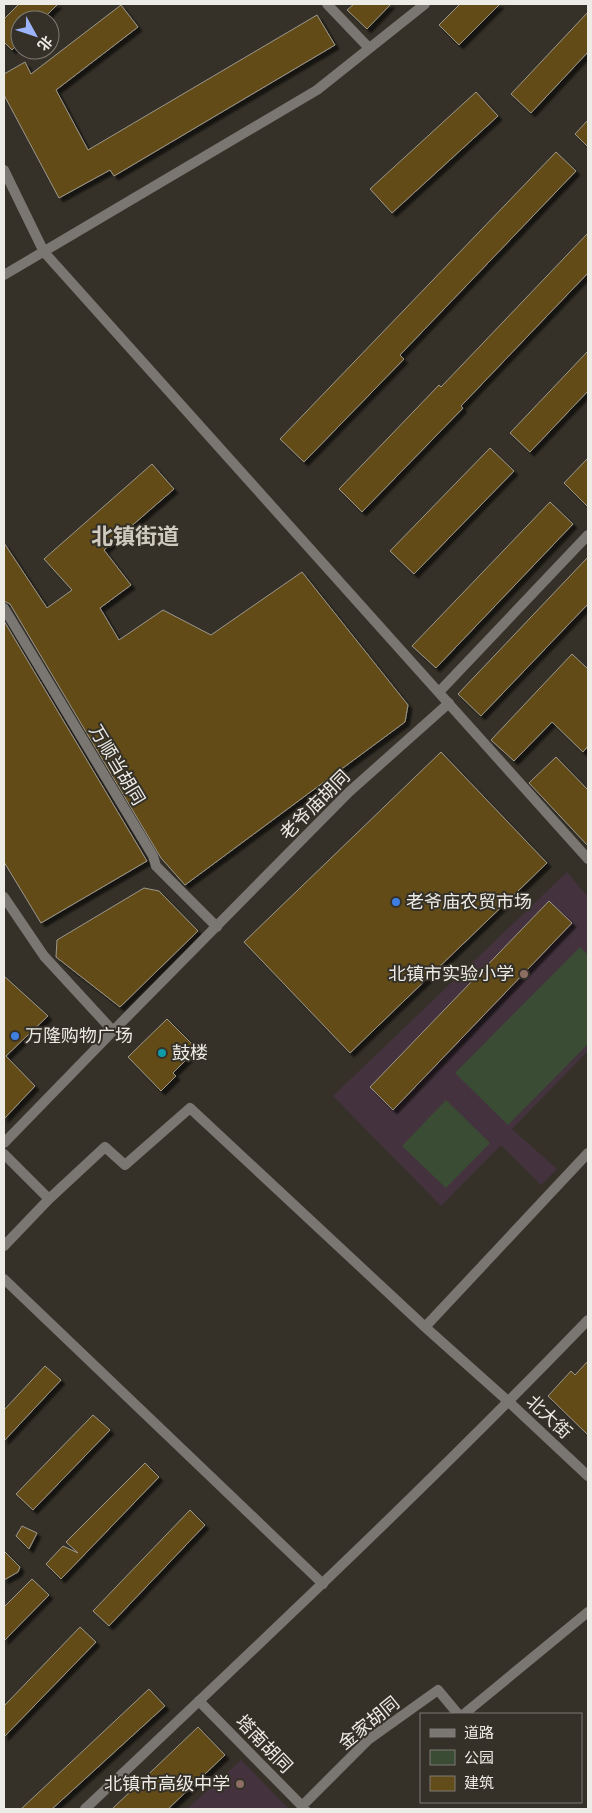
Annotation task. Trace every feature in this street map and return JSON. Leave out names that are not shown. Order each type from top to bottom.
[{"type":"street","points":[[327,4],[369,48]]},
{"type":"street","points":[[4,275],[317,90],[425,4]]},
{"type":"street","points":[[4,170],[44,252],[588,859]]},
{"type":"street","points":[[439,692],[588,535]]},
{"type":"street","name":"万顺当胡同","points":[[4,608],[148,848],[156,866],[213,931]]},
{"type":"street","name":"老爷庙胡同","points":[[4,1143],[349,792],[449,703]]},
{"type":"street","points":[[4,897],[44,956],[113,1031]]},
{"type":"street","name":"北大街","points":[[49,1199],[105,1147],[124,1165],[190,1108],[588,1476]]},
{"type":"street","points":[[425,1327],[588,1153]]},
{"type":"street","points":[[4,1154],[49,1199],[4,1246]]},
{"type":"street","points":[[4,1279],[323,1584]]},
{"type":"street","points":[[85,1809],[323,1584],[509,1402],[588,1320]]},
{"type":"street","points":[[465,1713],[588,1612]]},
{"type":"street","name":"金家胡同","points":[[303,1808],[368,1740],[438,1690],[457,1713]]},
{"type":"street","name":"塔南胡同","points":[[199,1701],[303,1808]]},
{"type":"shaded area","name":"北镇市实验小学","points":[[567,872],[588,897],[588,1051],[512,1129],[557,1169],[541,1185],[501,1145],[441,1206],[333,1096]]},
{"type":"shaded area","name":"北镇市高级中学","points":[[241,1760],[289,1809],[187,1809]]},
{"type":"green space","points":[[580,947],[588,955],[588,1044],[508,1125],[455,1073]]},
{"type":"green space","points":[[446,1100],[490,1143],[446,1188],[402,1146]]},
{"type":"building","points":[[19,4],[58,4],[52,10],[13,10]]},
{"type":"building","points":[[354,4],[391,4],[367,29],[347,10]]},
{"type":"building","points":[[460,4],[500,4],[459,45],[439,25]]},
{"type":"building","points":[[121,5],[138,27],[56,90],[88,150],[317,15],[335,45],[114,176],[110,170],[59,198],[4,95],[4,74],[25,62],[31,74],[49,60],[60,60],[60,52]]},
{"type":"building","points":[[588,12],[588,52],[531,113],[511,94]]},
{"type":"building","points":[[10,13],[10,48],[4,42],[4,19]]},
{"type":"building","points":[[476,92],[498,116],[392,213],[370,189]]},
{"type":"building","points":[[588,120],[588,147],[575,134]]},
{"type":"building","points":[[556,152],[576,171],[400,355],[404,359],[304,462],[280,439]]},
{"type":"building","points":[[588,233],[588,273],[461,406],[463,408],[362,512],[339,489],[439,385],[441,387]]},
{"type":"building","points":[[588,351],[588,391],[530,452],[510,433]]},
{"type":"building","points":[[490,448],[514,471],[414,574],[390,551]]},
{"type":"building","points":[[588,458],[588,507],[564,483]]},
{"type":"building","points":[[152,464],[174,489],[104,550],[131,585],[100,608],[119,640],[163,610],[211,635],[302,572],[408,705],[405,722],[185,885],[161,858],[10,604],[4,601],[4,543],[47,608],[72,590],[44,559]]},
{"type":"building","points":[[550,502],[573,524],[436,668],[412,646]]},
{"type":"building","points":[[588,557],[588,604],[481,716],[458,694]]},
{"type":"building","points":[[4,621],[147,861],[41,923],[4,862]]},
{"type":"building","points":[[572,654],[588,669],[588,746],[583,752],[552,722],[514,761],[491,740]]},
{"type":"building","name":"老爷庙农贸市场","points":[[441,752],[547,863],[350,1053],[244,942]]},
{"type":"building","points":[[556,757],[588,790],[588,846],[529,783]]},
{"type":"building","points":[[144,888],[159,891],[198,931],[120,1007],[56,957],[57,940]]},
{"type":"building","points":[[549,901],[572,923],[393,1110],[370,1087]]},
{"type":"building","name":"万隆购物广场","points":[[4,976],[48,1016],[6,1056],[35,1086],[4,1119]]},
{"type":"building","name":"鼓楼","points":[[167,1019],[197,1049],[173,1073],[176,1076],[161,1091],[128,1057]]},
{"type":"building","points":[[588,1361],[588,1435],[548,1396],[571,1371],[575,1375]]},
{"type":"building","points":[[45,1366],[61,1380],[4,1441],[4,1410]]},
{"type":"building","points":[[93,1415],[110,1430],[33,1510],[16,1494]]},
{"type":"building","points":[[145,1463],[159,1477],[61,1579],[46,1564],[63,1546],[78,1553],[66,1542]]},
{"type":"building","points":[[190,1510],[205,1525],[109,1626],[93,1611]]},
{"type":"building","points":[[22,1526],[37,1533],[29,1549],[16,1536]]},
{"type":"building","points":[[4,1551],[20,1567],[18,1572],[4,1580]]},
{"type":"building","points":[[32,1579],[49,1595],[4,1641],[4,1607]]},
{"type":"building","points":[[80,1627],[96,1642],[4,1737],[4,1706]]},
{"type":"building","points":[[149,1689],[165,1706],[52,1809],[21,1809]]},
{"type":"building","points":[[198,1727],[225,1755],[168,1809],[112,1809]]},
{"type":"place","name":"老爷庙农贸市场","points":[[396,902]]},
{"type":"place","name":"北镇市实验小学","points":[[524,974]]},
{"type":"place","name":"万隆购物广场","points":[[15,1036]]},
{"type":"place","name":"鼓楼","points":[[162,1053]]},
{"type":"place","name":"北镇市高级中学","points":[[240,1784]]},
{"type":"district","name":"北镇街道","points":[[135,536]]}]
